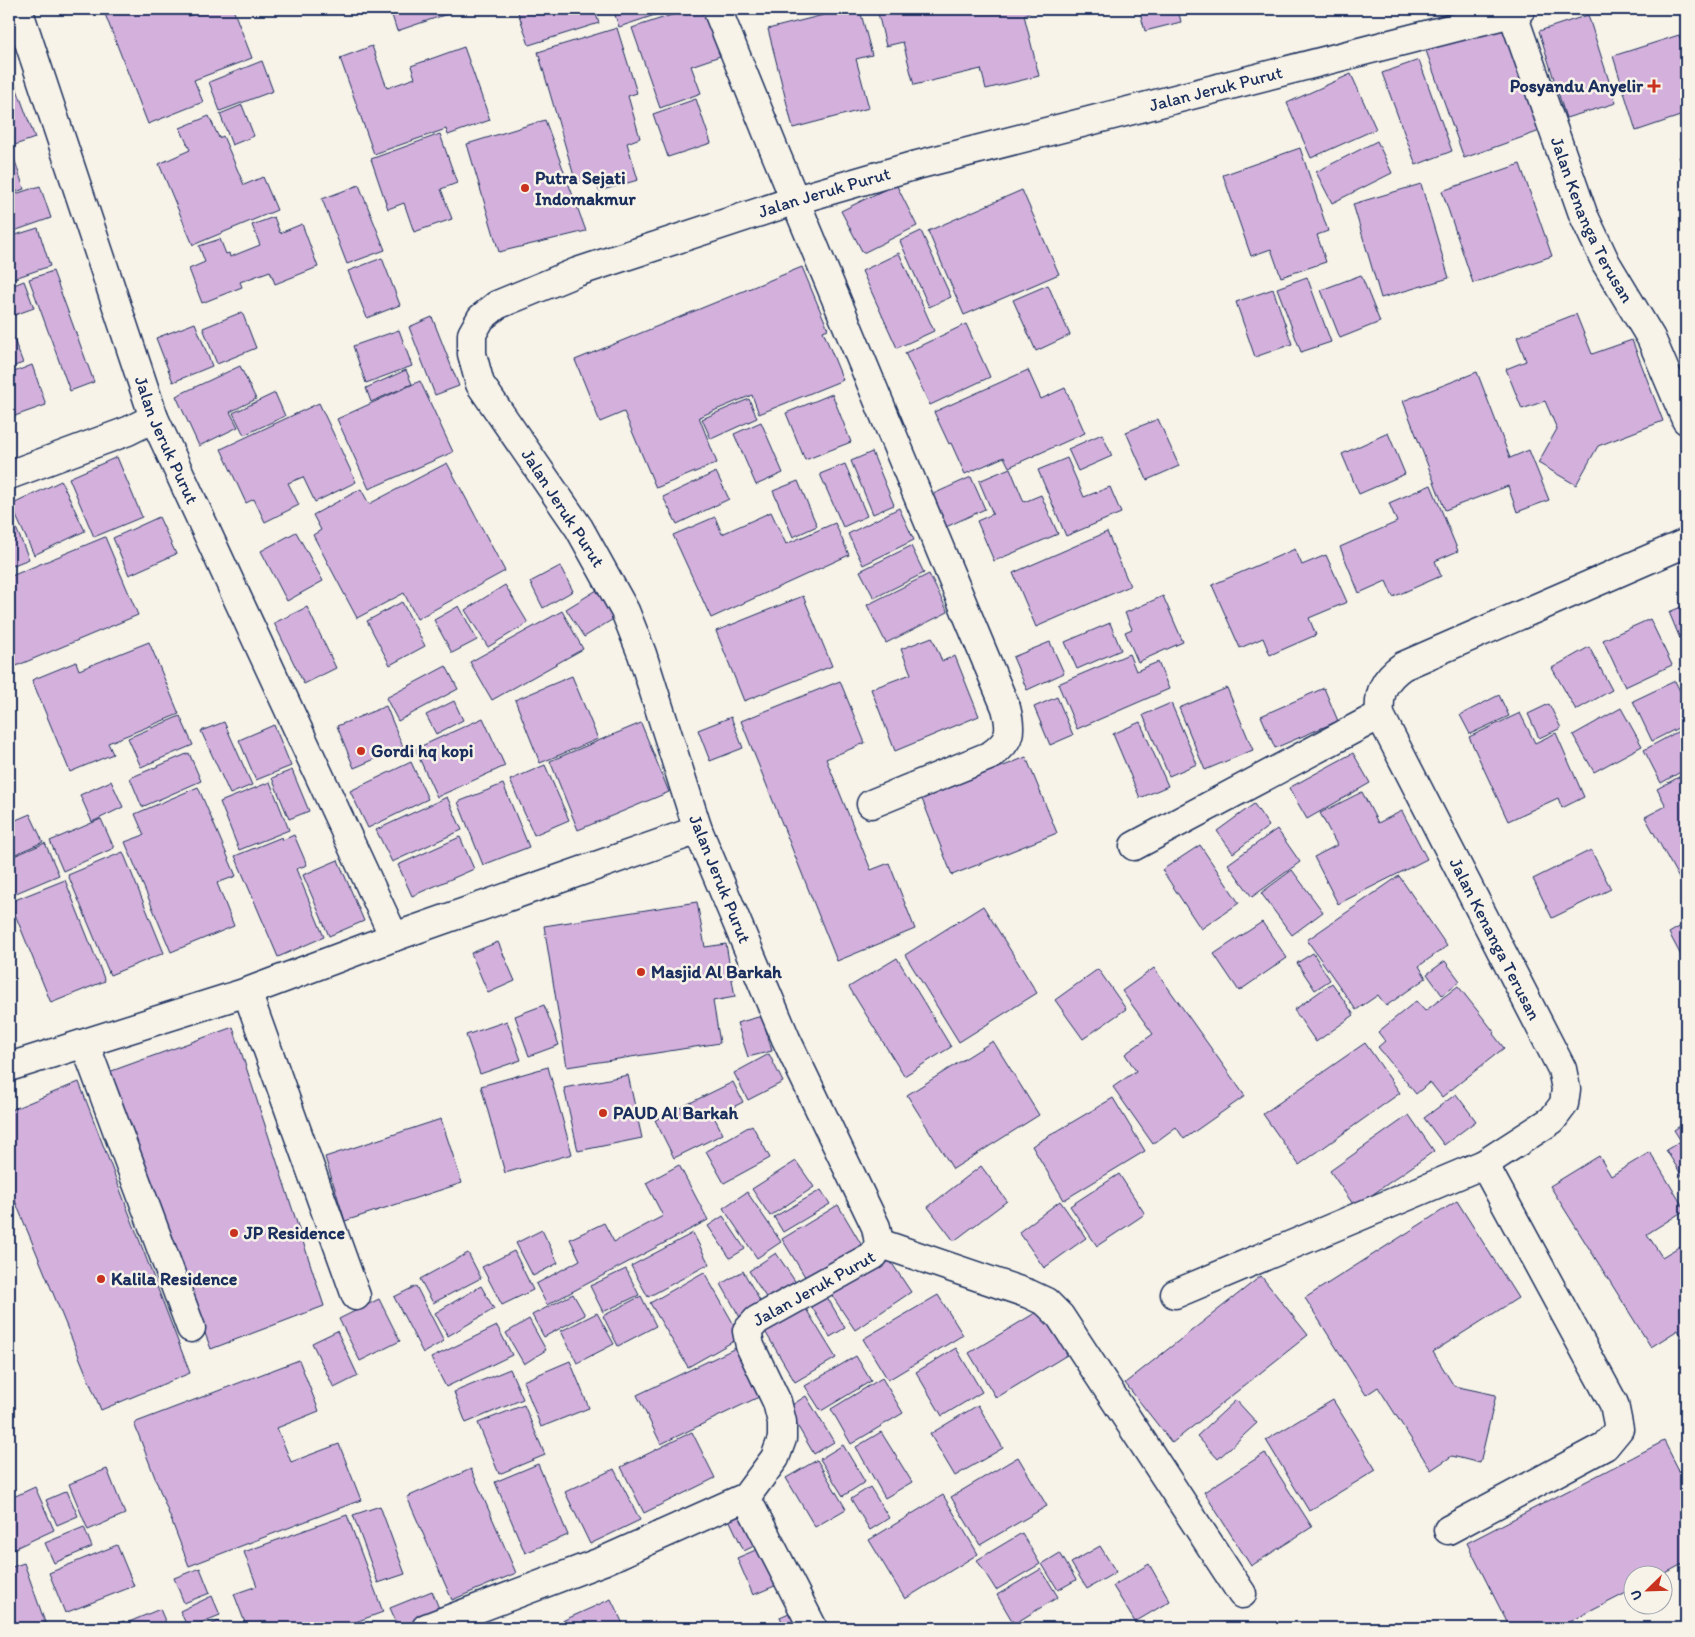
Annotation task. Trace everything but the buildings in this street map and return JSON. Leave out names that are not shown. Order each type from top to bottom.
[{"type":"street","name":"Jalan Jeruk Purut","points":[[18,9],[154,418],[394,937]]},
{"type":"street","points":[[718,9],[999,689],[1010,723],[1009,736],[1001,748],[991,755],[871,804]]},
{"type":"street","name":"Jalan Jeruk Purut","points":[[746,1498],[775,1458],[782,1439],[782,1422],[777,1402],[750,1346],[747,1331],[757,1320],[874,1255],[879,1243],[876,1227],[786,1039],[698,830],[642,654],[626,611],[579,528],[480,384],[472,354],[472,334],[481,318],[497,305],[576,272],[796,200],[913,166],[1515,10]]},
{"type":"street","name":"Jalan Kenanga Terusan","points":[[1515,10],[1583,214],[1606,263],[1651,338],[1686,420]]},
{"type":"street","points":[[9,475],[128,431],[154,418]]},
{"type":"street","points":[[1134,846],[1380,715],[1379,700],[1384,685],[1392,674],[1403,666],[1686,543]]},
{"type":"street","name":"Jalan Kenanga Terusan","points":[[1175,1294],[1484,1164],[1552,1120],[1564,1104],[1566,1089],[1562,1070],[1380,715]]},
{"type":"street","points":[[9,1067],[247,992],[394,937],[698,830]]},
{"type":"street","points":[[247,992],[356,1296]]},
{"type":"street","points":[[85,1044],[191,1328]]},
{"type":"street","points":[[1448,1530],[1605,1446],[1619,1429],[1614,1404],[1484,1164]]},
{"type":"street","points":[[879,1243],[1029,1294],[1046,1302],[1060,1316],[1242,1594]]},
{"type":"street","points":[[426,1628],[603,1561],[746,1498],[814,1628]]},
{"type":"place","name":"Posyandu Anyelir","points":[[1654,86]]},
{"type":"place","name":"Putra Sejati Indomakmur","points":[[525,188]]},
{"type":"place","name":"Gordi hq kopi","points":[[361,751]]},
{"type":"place","name":"Masjid Al Barkah","points":[[641,972]]},
{"type":"place","name":"PAUD Al Barkah","points":[[603,1113]]},
{"type":"place","name":"JP Residence","points":[[234,1233]]},
{"type":"place","name":"Kalila Residence","points":[[101,1279]]}]
